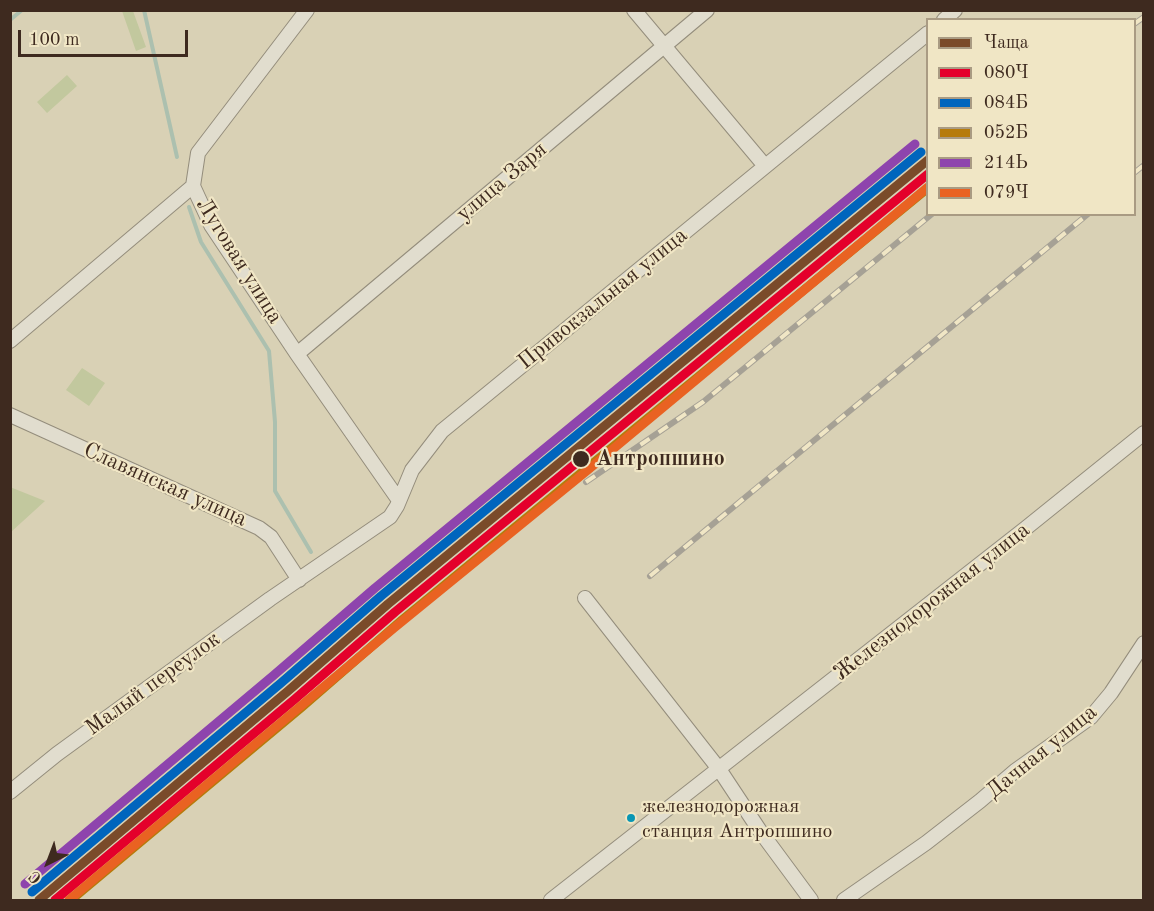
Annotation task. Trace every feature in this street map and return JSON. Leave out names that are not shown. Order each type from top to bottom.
[{"type":"street","points":[[634,10],[765,166]]},
{"type":"street","name":"улица Заря","points":[[297,354],[707,10]]},
{"type":"street","name":"Луговая улица","points":[[303,15],[198,153],[189,189],[297,354],[398,499]]},
{"type":"street","name":"Привокзальная улица","points":[[299,580],[390,517],[397,506],[411,470],[442,431],[926,34]]},
{"type":"street","points":[[10,340],[124,247],[189,189]]},
{"type":"street","name":"Славянская улица","points":[[10,416],[259,528],[271,537],[299,580]]},
{"type":"street","name":"Железнодорожная улица","points":[[551,900],[1026,528],[1143,433]]},
{"type":"street","name":"Малый переулок","points":[[10,792],[57,754],[299,580]]},
{"type":"street","points":[[585,598],[719,769],[760,831],[812,900]]},
{"type":"street","name":"Дачная улица","points":[[844,900],[926,843],[1015,771],[1091,717],[1111,693],[1143,643]]},
{"type":"green space","points":[[122,11],[133,11],[146,47],[136,51]]},
{"type":"green space","points":[[67,75],[77,86],[47,113],[37,102]]},
{"type":"green space","points":[[82,368],[105,383],[89,406],[66,390]]},
{"type":"green space","points":[[10,487],[45,501],[11,532],[10,532]]},
{"type":"waterway","points":[[10,20],[22,10]]},
{"type":"waterway","points":[[144,10],[177,157]]},
{"type":"waterway","points":[[189,207],[201,242],[269,351],[275,422],[275,491],[311,552]]},
{"type":"railway","points":[[1136,23],[1144,17]]},
{"type":"railway","points":[[1136,171],[1144,165]]},
{"type":"railway","points":[[586,482],[703,402],[930,216]]},
{"type":"railway","points":[[650,576],[1086,216]]},
{"type":"transit line","name":"214Ь","points":[[25,884],[375,588],[915,144]]},
{"type":"transit line","name":"084Б","points":[[32,892],[381,596],[921,152]]},
{"type":"transit line","name":"Чаща","points":[[39,900],[388,604],[926,162]]},
{"type":"transit line","name":"080Ч","points":[[55,900],[395,612],[926,176]]},
{"type":"transit line","name":"079Ч","points":[[69,900],[926,189]]},
{"type":"transit line","name":"052Б","points":[[71,900],[302,707],[402,620],[926,190]]},
{"type":"place","name":"Антропшино","points":[[581,459]]},
{"type":"place","name":"железнодорожная станция Антропшино","points":[[631,818]]}]
